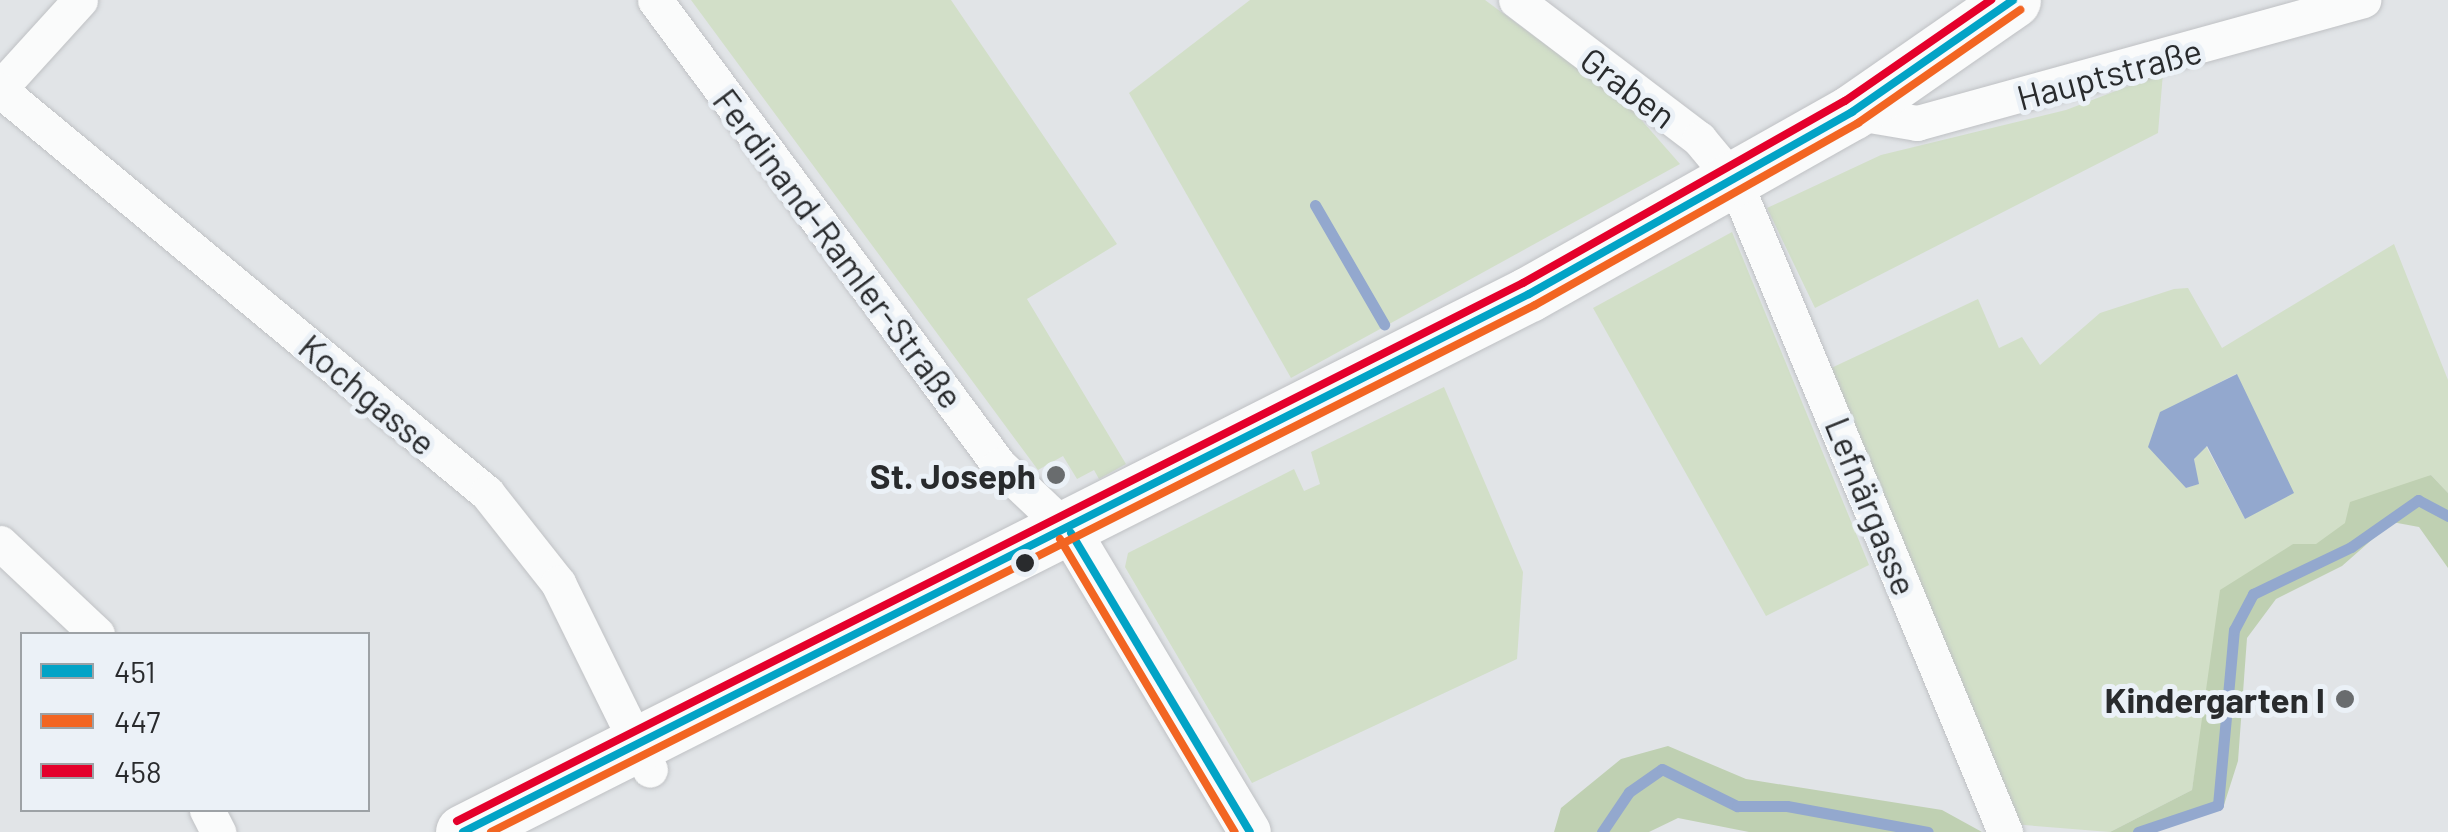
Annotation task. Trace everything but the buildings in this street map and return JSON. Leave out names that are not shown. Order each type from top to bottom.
[{"type":"main road","points":[[464,832],[645,756],[1735,182],[1852,112],[2013,0]]},
{"type":"street","points":[[0,89],[80,0]]},
{"type":"street","name":"Ferdinand-Ramler-Straße","points":[[655,0],[999,464],[1071,533]]},
{"type":"street","name":"Graben","points":[[1516,0],[1699,139],[1735,182]]},
{"type":"street","name":"Hauptstraße","points":[[1852,112],[1917,123],[2363,0]]},
{"type":"street","name":"Kochgasse","points":[[0,89],[487,493],[558,582],[645,756]]},
{"type":"street","name":"Lefnärgasse","points":[[1735,182],[2005,832]]},
{"type":"street","points":[[1071,533],[1250,832]]},
{"type":"street","points":[[0,543],[95,632]]},
{"type":"green space","points":[[691,0],[951,0],[1117,244],[1027,299],[1126,464],[1099,479],[1094,470],[1077,479],[1063,456],[1038,470]]},
{"type":"green space","points":[[1250,0],[1485,0],[1630,107],[1680,164],[1291,378],[1129,93]]},
{"type":"green space","points":[[2163,73],[2158,133],[1815,308],[1767,208],[1881,155],[2066,110]]},
{"type":"green space","points":[[1732,232],[1869,565],[1766,616],[1593,308]]},
{"type":"green space","points":[[2394,244],[2448,380],[2448,493],[2431,475],[2315,545],[2293,544],[2208,687],[2192,790],[2110,832],[2011,824],[1827,370],[1978,299],[1999,348],[2022,337],[2040,365],[2100,313],[2174,289],[2188,288],[2222,348]],"holes":[[[2236,374],[2245,519],[2206,446],[2194,459],[2198,484],[2186,488],[2160,413]]]},
{"type":"green space","points":[[1444,387],[1523,572],[1517,659],[1252,783],[1125,567],[1128,553],[1294,469],[1304,491],[1320,484],[1311,452]]},
{"type":"green space","points":[[2431,475],[2448,493],[2448,568],[2419,527],[2392,522],[2342,566],[2276,599],[2247,638],[2238,761],[2223,808],[2152,832],[2110,832],[2192,790],[2220,590],[2293,544],[2316,544],[2345,523],[2350,502]]},
{"type":"green space","points":[[1668,746],[1746,779],[1942,810],[1982,832],[1749,832],[1678,818],[1649,832],[1554,832],[1561,808],[1621,759]]},
{"type":"water","points":[[2237,374],[2294,493],[2245,519],[2207,446],[2194,459],[2199,484],[2186,488],[2148,447],[2160,412]]},
{"type":"waterway","points":[[1315,205],[1384,324]]},
{"type":"waterway","points":[[2138,832],[2218,805],[2234,630],[2253,594],[2351,547],[2418,500],[2448,516]]},
{"type":"waterway","points":[[1602,832],[1629,792],[1662,769],[1737,806],[1787,806],[1928,832]]},
{"type":"transit line","name":"458","points":[[457,821],[1523,283],[1845,101],[1991,0]]},
{"type":"transit line","name":"451","points":[[463,832],[1529,294],[1852,112],[2013,0]]},
{"type":"transit line","name":"447","points":[[491,832],[1535,305],[1858,123],[2020,10]]},
{"type":"transit line","name":"451","points":[[1071,533],[1250,832]]},
{"type":"transit line","name":"447","points":[[1060,539],[1235,832]]},
{"type":"place","name":"St. Joseph","points":[[1056,475]]},
{"type":"place","name":"Kindergarten I","points":[[2345,699]]}]
